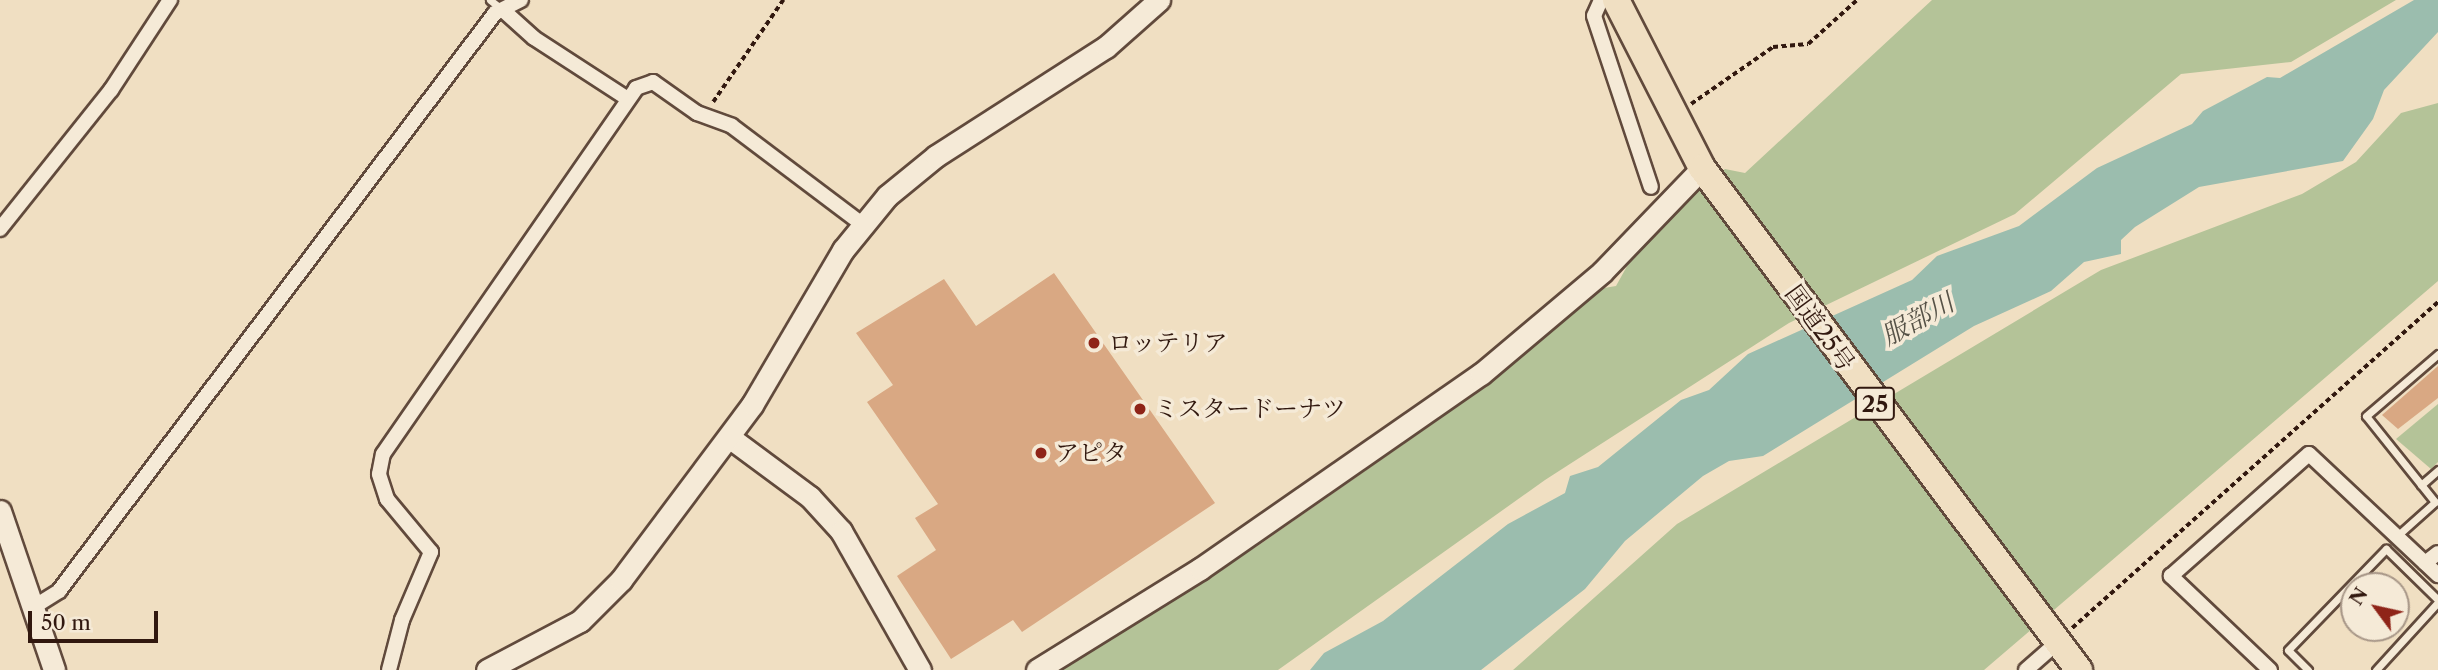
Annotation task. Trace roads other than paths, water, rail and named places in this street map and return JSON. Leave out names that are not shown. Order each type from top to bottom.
[{"type":"highway","name":"国道25号","points":[[1616,0],[1672,116],[1702,168],[2079,670]]},
{"type":"street","points":[[0,229],[111,90],[170,0]]},
{"type":"street","points":[[32,608],[59,592],[495,13],[504,11],[521,0]]},
{"type":"street","points":[[487,670],[595,608],[729,437],[862,224],[915,172],[1106,47],[1159,0]]},
{"type":"street","points":[[1601,0],[1594,16],[1651,187]]},
{"type":"street","points":[[504,11],[534,38],[628,99]]},
{"type":"street","points":[[390,670],[402,620],[431,552],[387,499],[379,483],[383,454],[628,99],[653,82],[697,113],[732,126],[862,224]]},
{"type":"street","points":[[1037,670],[1200,569],[1481,374],[1602,272],[1702,168]]},
{"type":"street","points":[[729,437],[810,497],[841,531],[920,670]]},
{"type":"street","points":[[2270,670],[2171,576],[2309,454],[2438,575]]},
{"type":"street","points":[[0,510],[54,670]]},
{"type":"street","points":[[2425,563],[2438,553]]},
{"type":"street","points":[[2026,670],[2055,639]]},
{"type":"lane","points":[[489,0],[504,11]]},
{"type":"lane","points":[[2397,536],[2435,502],[2366,416],[2438,354]]},
{"type":"lane","points":[[2421,485],[2438,470]]},
{"type":"lane","points":[[2308,670],[2288,650],[2386,549],[2438,601],[2376,670]]},
{"type":"water","name":"服部川","points":[[2414,0],[2438,0],[2438,32],[2384,90],[2373,119],[2343,161],[2199,187],[2135,227],[2121,240],[2121,254],[2084,262],[2051,291],[1974,326],[1763,456],[1729,461],[1703,476],[1625,541],[1585,589],[1481,670],[1310,670],[1324,653],[1383,621],[1508,524],[1565,493],[1570,476],[1598,467],[1681,400],[1709,390],[1748,354],[1912,280],[1937,256],[2019,226],[2097,168],[2192,124],[2203,111],[2267,77],[2280,78]]},
{"type":"place","name":"ロッテリア","points":[[1094,343]]},
{"type":"place","name":"ミスタードーナツ","points":[[1140,409]]},
{"type":"place","name":"アピタ","points":[[1041,453]]}]
